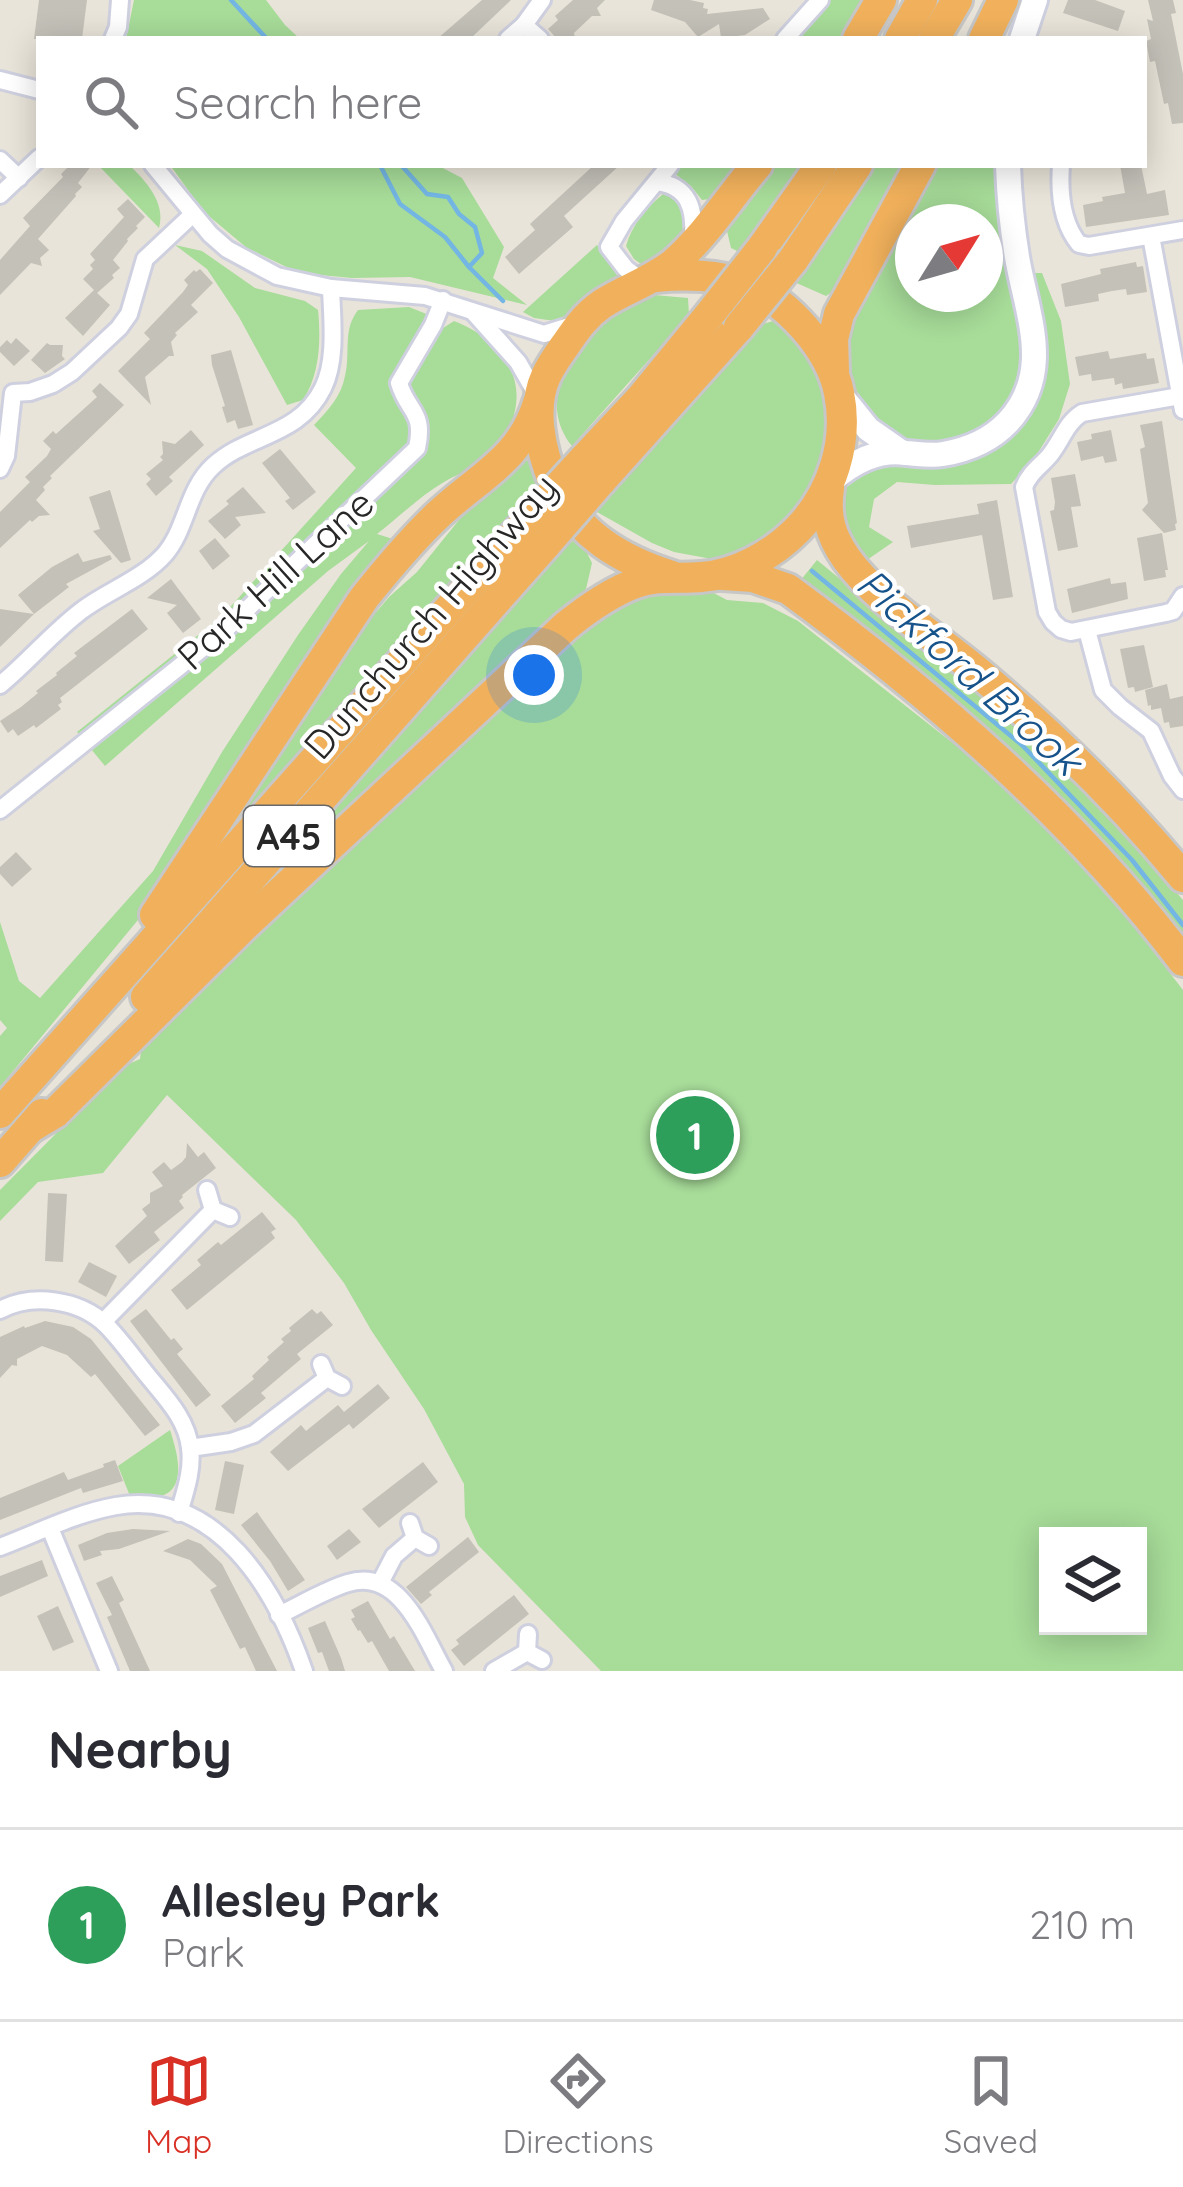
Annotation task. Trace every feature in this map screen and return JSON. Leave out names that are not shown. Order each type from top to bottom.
[{"type":"highway","points":[[860,36],[880,0]]},
{"type":"highway","points":[[902,36],[922,0]]},
{"type":"highway","points":[[936,36],[957,0]]},
{"type":"highway","points":[[985,36],[1003,0]]},
{"type":"highway","points":[[128,968],[146,928],[364,598],[440,513],[519,444],[547,374],[582,320],[676,261],[754,168]]},
{"type":"highway","name":"Dunchurch Highway","points":[[592,470],[641,398],[819,168]]},
{"type":"highway","name":"Dunchurch Highway","points":[[0,1162],[592,470],[739,327],[793,260],[855,168]]},
{"type":"highway","points":[[918,168],[839,314],[832,358],[840,434],[826,508],[835,542],[870,586],[1034,721],[1105,789],[1183,877]]},
{"type":"highway","points":[[650,279],[726,278],[769,296],[806,328],[838,388]]},
{"type":"highway","points":[[538,400],[546,458],[571,512],[606,548],[678,578]]},
{"type":"highway","points":[[711,576],[746,565],[781,545],[807,519],[831,483]]},
{"type":"highway","name":"Dunchurch Highway","points":[[0,1113],[128,968],[538,532]]},
{"type":"highway","points":[[30,1128],[55,1114],[243,927],[566,626],[589,608],[637,583],[658,578],[753,577],[788,589],[1010,770],[1132,896],[1183,961]]},
{"type":"street","points":[[114,36],[120,0]]},
{"type":"street","points":[[512,36],[542,0]]},
{"type":"street","points":[[788,36],[820,0]]},
{"type":"street","points":[[1023,36],[1035,0]]},
{"type":"street","points":[[524,26],[536,36]]},
{"type":"street","points":[[0,80],[36,88]]},
{"type":"street","points":[[0,160],[19,178]]},
{"type":"street","points":[[0,195],[36,161]]},
{"type":"street","points":[[155,168],[192,215],[227,249],[277,276],[331,288],[443,300],[544,334],[582,320]]},
{"type":"street","points":[[650,279],[626,269],[609,247],[624,220],[668,168]]},
{"type":"street","points":[[831,483],[864,458],[901,452],[937,455],[973,447],[1012,418],[1031,388],[1035,351],[1017,256],[1008,168]]},
{"type":"street","points":[[1061,168],[1066,222],[1079,244],[1183,230]]},
{"type":"street","points":[[657,182],[673,184],[691,204],[692,243]]},
{"type":"street","points":[[0,469],[10,437],[13,393],[53,384],[119,328],[145,259],[192,215]]},
{"type":"street","points":[[1150,236],[1182,403],[1075,417],[1049,457],[1026,480],[1024,497],[1047,612],[1061,629],[1087,630],[1166,614],[1183,596]]},
{"type":"street","points":[[0,685],[84,608],[161,559],[208,470],[239,448],[280,432],[311,405],[324,387],[330,364],[331,288]]},
{"type":"street","name":"Park Hill Lane","points":[[0,810],[224,632],[417,448],[421,429],[399,383],[443,300]]},
{"type":"street","points":[[473,312],[518,362],[538,400]]},
{"type":"street","points":[[838,388],[868,429],[901,452]]},
{"type":"street","points":[[1087,630],[1103,690],[1151,731],[1183,790]]},
{"type":"street","points":[[103,1322],[222,1214],[207,1190]]},
{"type":"street","points":[[0,1310],[27,1301],[56,1302],[84,1310],[103,1322],[184,1426],[190,1448],[189,1474],[178,1513]]},
{"type":"street","points":[[190,1448],[254,1434],[330,1376]]},
{"type":"street","points":[[0,1547],[115,1506],[142,1505],[195,1519],[228,1541],[258,1576],[304,1671]]},
{"type":"street","points":[[50,1528],[109,1671]]},
{"type":"street","points":[[380,1583],[394,1556],[418,1535]]},
{"type":"street","points":[[279,1615],[344,1584],[380,1583],[407,1606],[444,1671]]},
{"type":"street","points":[[494,1671],[532,1648]]},
{"type":"green space","points":[[134,0],[266,0],[297,36],[127,36]]},
{"type":"green space","points":[[820,0],[863,0],[862,17],[848,36],[781,36]]},
{"type":"green space","points":[[101,168],[135,171],[157,201],[159,228]]},
{"type":"green space","points":[[172,168],[443,168],[462,178],[504,247],[493,278],[527,305],[410,277],[299,273],[247,248],[204,212]]},
{"type":"green space","points":[[675,168],[738,168],[710,199],[702,200],[674,173]]},
{"type":"green space","points":[[767,168],[812,168],[747,256],[731,248],[727,231]]},
{"type":"green space","points":[[866,168],[904,168],[841,286],[826,296],[792,281]]},
{"type":"green space","points":[[927,168],[999,168],[1017,278],[1023,374],[1002,413],[973,435],[956,441],[920,444],[888,433],[864,409],[848,376],[842,342],[850,315],[895,231],[895,312],[1003,312],[1003,204],[909,204]]},
{"type":"green space","points":[[663,194],[677,197],[686,230],[674,246],[645,267],[626,246],[640,217]]},
{"type":"green space","points":[[175,245],[202,251],[255,288],[305,301],[318,310],[318,356],[303,400],[287,405],[207,269]]},
{"type":"green space","points":[[597,245],[622,276],[617,283],[562,322],[523,312]]},
{"type":"green space","points":[[1032,273],[1042,273],[1061,321],[1070,384],[1059,419],[1034,459],[1011,484],[897,482],[874,499],[869,527],[893,542],[864,562],[839,523],[839,498],[861,469],[887,462],[918,466],[1034,405],[1045,356]]},
{"type":"green space","points":[[654,295],[688,298],[689,315],[572,446],[557,411],[563,375],[572,358],[611,316]]},
{"type":"green space","points":[[409,307],[429,315],[440,330],[454,321],[493,344],[514,377],[517,395],[506,434],[487,459],[435,488],[377,534],[393,539],[385,563],[166,886],[0,1087],[0,1036],[7,1028],[0,1020],[0,922],[19,981],[40,998],[153,871],[298,635],[369,541],[328,571],[105,766],[77,732],[222,616],[356,468],[314,425],[343,384],[348,334],[358,310]]},
{"type":"green space","points":[[773,321],[798,336],[824,382],[829,439],[808,502],[754,550],[712,559],[674,552],[597,512],[763,324]]},
{"type":"green space","points":[[539,460],[543,479],[526,510],[244,820],[231,813],[389,597],[517,461]]},
{"type":"green space","points":[[579,537],[592,563],[586,589],[272,888],[291,856],[557,552]]},
{"type":"green space","points":[[817,560],[1023,730],[1103,811],[1183,900],[1183,940],[1103,845],[1016,755],[935,684],[800,581]]},
{"type":"green space","points":[[647,587],[704,588],[727,600],[763,603],[798,621],[973,759],[1054,836],[1183,990],[1183,1671],[601,1671],[478,1545],[465,1517],[464,1484],[424,1409],[344,1283],[296,1220],[167,1095],[103,1173],[38,1182],[0,1221],[0,1190],[122,1067],[140,1059],[143,1036],[352,833],[380,823],[566,637]]},
{"type":"green space","points":[[170,1430],[178,1467],[175,1485],[161,1496],[130,1496],[118,1466]]},
{"type":"building","points":[[39,0],[87,0],[82,36],[34,39]]},
{"type":"building","points":[[482,0],[511,0],[473,36],[440,36]]},
{"type":"building","points":[[573,0],[605,0],[597,8],[601,16],[592,16],[574,36],[554,36],[548,29],[558,20],[555,16]]},
{"type":"building","points":[[654,0],[690,0],[704,3],[707,14],[763,8],[770,19],[745,35],[721,36],[719,24],[697,36],[685,22],[651,10]]},
{"type":"building","points":[[1068,0],[1095,0],[1125,11],[1118,31],[1063,13]]},
{"type":"building","points":[[1148,0],[1173,0],[1176,13],[1171,14],[1183,74],[1183,123],[1172,124],[1155,61],[1150,62],[1147,19],[1153,21]]},
{"type":"building","points":[[67,168],[90,168],[78,183],[82,187],[76,196],[38,239],[49,250],[40,258],[42,266],[31,263],[0,295],[0,260],[30,226],[23,218]]},
{"type":"building","points":[[591,168],[617,168],[564,216],[573,227],[519,274],[505,257],[535,230],[530,224]]},
{"type":"building","points":[[1121,168],[1142,168],[1147,194],[1165,190],[1169,215],[1086,227],[1083,205],[1125,193]]},
{"type":"building","points":[[128,199],[145,217],[113,260],[120,268],[114,278],[97,293],[110,305],[83,336],[65,318],[94,290],[83,279],[93,269],[90,265],[95,260],[90,254],[124,217],[117,209]]},
{"type":"building","points":[[1136,262],[1137,267],[1143,266],[1147,292],[1112,291],[1098,294],[1099,301],[1065,307],[1061,284]]},
{"type":"building","points":[[200,269],[213,283],[191,305],[198,312],[175,333],[171,342],[174,356],[145,377],[151,405],[118,371],[150,339],[144,333],[183,292],[188,285],[184,280]]},
{"type":"building","points":[[16,338],[30,351],[14,366],[0,347]]},
{"type":"building","points":[[47,343],[63,345],[65,359],[45,373],[31,360]]},
{"type":"building","points":[[231,350],[253,425],[238,429],[235,420],[227,423],[211,355]]},
{"type":"building","points":[[1108,351],[1110,359],[1146,353],[1147,359],[1154,358],[1159,383],[1123,389],[1122,383],[1115,385],[1114,378],[1092,381],[1091,374],[1079,376],[1075,357]]},
{"type":"building","points":[[100,383],[124,405],[50,476],[36,500],[50,515],[30,520],[0,548],[0,512],[30,482],[25,477],[47,456],[51,449],[43,441],[97,397],[92,391]]},
{"type":"building","points":[[1162,421],[1177,523],[1176,530],[1164,533],[1142,510],[1148,503],[1140,449],[1145,447],[1140,425]]},
{"type":"building","points":[[191,430],[204,445],[156,496],[146,484],[151,479],[146,474],[163,460],[162,441],[175,444]]},
{"type":"building","points":[[1111,430],[1117,461],[1105,463],[1103,456],[1081,461],[1077,442]]},
{"type":"building","points":[[280,449],[316,492],[293,510],[285,501],[290,498],[262,463]]},
{"type":"building","points":[[1075,474],[1081,506],[1071,507],[1078,547],[1058,551],[1050,511],[1055,502],[1051,478]]},
{"type":"building","points":[[243,487],[266,513],[235,517],[241,525],[225,539],[208,521]]},
{"type":"building","points":[[110,490],[131,560],[121,563],[93,531],[100,529],[89,497]]},
{"type":"building","points":[[997,500],[1013,597],[993,600],[982,535],[911,548],[907,526],[979,514],[977,504]]},
{"type":"building","points":[[1162,533],[1166,577],[1144,581],[1137,538]]},
{"type":"building","points":[[215,538],[230,556],[213,570],[199,551]]},
{"type":"building","points":[[78,553],[83,562],[110,555],[112,559],[66,584],[69,587],[34,614],[18,595]]},
{"type":"building","points":[[1110,578],[1111,584],[1126,582],[1128,599],[1072,613],[1067,589]]},
{"type":"building","points":[[171,579],[201,619],[183,633],[167,613],[177,605],[147,598]]},
{"type":"building","points":[[0,609],[34,614],[0,647]]},
{"type":"building","points":[[132,609],[148,629],[60,698],[61,709],[36,728],[18,736],[13,729],[8,733],[0,721],[38,693],[77,656],[74,653]]},
{"type":"building","points":[[1144,645],[1153,687],[1135,692],[1134,687],[1128,688],[1120,649]]},
{"type":"building","points":[[1167,684],[1170,699],[1183,696],[1183,726],[1170,728],[1161,708],[1148,706],[1145,690]]},
{"type":"building","points":[[16,852],[32,869],[12,887],[0,874],[0,867]]},
{"type":"building","points":[[187,1143],[198,1157],[204,1152],[216,1168],[182,1195],[179,1201],[184,1208],[154,1232],[160,1240],[129,1264],[115,1246],[147,1216],[142,1209],[150,1203],[150,1193],[163,1186],[152,1172],[164,1162],[171,1170],[182,1162]]},
{"type":"building","points":[[48,1193],[67,1194],[63,1262],[45,1261]]},
{"type":"building","points":[[262,1212],[276,1229],[271,1232],[275,1238],[187,1310],[171,1290],[201,1265],[197,1260],[218,1242],[221,1245]]},
{"type":"building","points":[[89,1262],[117,1276],[106,1297],[78,1282]]},
{"type":"building","points":[[146,1309],[183,1349],[177,1354],[211,1395],[196,1407],[130,1321]]},
{"type":"building","points":[[312,1309],[317,1314],[321,1311],[333,1325],[297,1354],[301,1359],[261,1393],[266,1398],[235,1423],[221,1406],[254,1379],[267,1357],[284,1342],[281,1339],[289,1328]]},
{"type":"building","points":[[45,1321],[73,1327],[91,1339],[160,1425],[145,1436],[95,1374],[91,1377],[67,1355],[42,1346],[17,1359],[17,1366],[12,1365],[0,1378],[0,1337]]},
{"type":"building","points":[[378,1384],[390,1398],[353,1429],[349,1424],[288,1471],[270,1452],[301,1425],[306,1431],[338,1405],[344,1412]]},
{"type":"building","points":[[115,1460],[123,1481],[83,1493],[81,1488],[0,1520],[0,1498],[64,1472],[68,1480]]},
{"type":"building","points":[[225,1461],[244,1465],[234,1514],[215,1510]]},
{"type":"building","points":[[423,1462],[438,1482],[379,1528],[362,1509]]},
{"type":"building","points":[[257,1512],[305,1580],[288,1591],[241,1525]]},
{"type":"building","points":[[133,1529],[170,1531],[100,1551],[102,1555],[84,1561],[78,1545]]},
{"type":"building","points":[[349,1529],[361,1542],[337,1560],[327,1546]]},
{"type":"building","points":[[468,1537],[479,1552],[421,1604],[406,1587]]},
{"type":"building","points":[[188,1539],[201,1544],[222,1564],[277,1671],[256,1671],[210,1590],[217,1586],[190,1560],[163,1551]]},
{"type":"building","points":[[42,1560],[48,1576],[0,1597],[0,1576]]},
{"type":"building","points":[[112,1576],[150,1671],[130,1671],[107,1617],[112,1615],[96,1583]]},
{"type":"building","points":[[514,1595],[529,1614],[464,1666],[451,1650],[459,1644],[456,1640]]},
{"type":"building","points":[[368,1601],[415,1671],[389,1671],[372,1641],[368,1643],[358,1631],[351,1610]]},
{"type":"building","points":[[58,1606],[74,1642],[53,1651],[37,1616]]},
{"type":"building","points":[[325,1621],[345,1671],[329,1671],[308,1628]]},
{"type":"waterway","name":"Pickford Brook","points":[[231,0],[264,36]]},
{"type":"waterway","name":"Pickford Brook","points":[[382,168],[400,204],[445,237],[503,301]]},
{"type":"waterway","points":[[404,168],[427,194],[448,197],[475,227],[482,253],[469,267]]},
{"type":"waterway","name":"Pickford Brook","points":[[812,571],[1023,746],[1132,860],[1183,925]]},
{"type":"place","name":"Allesley Park","points":[[695,1135]]}]
